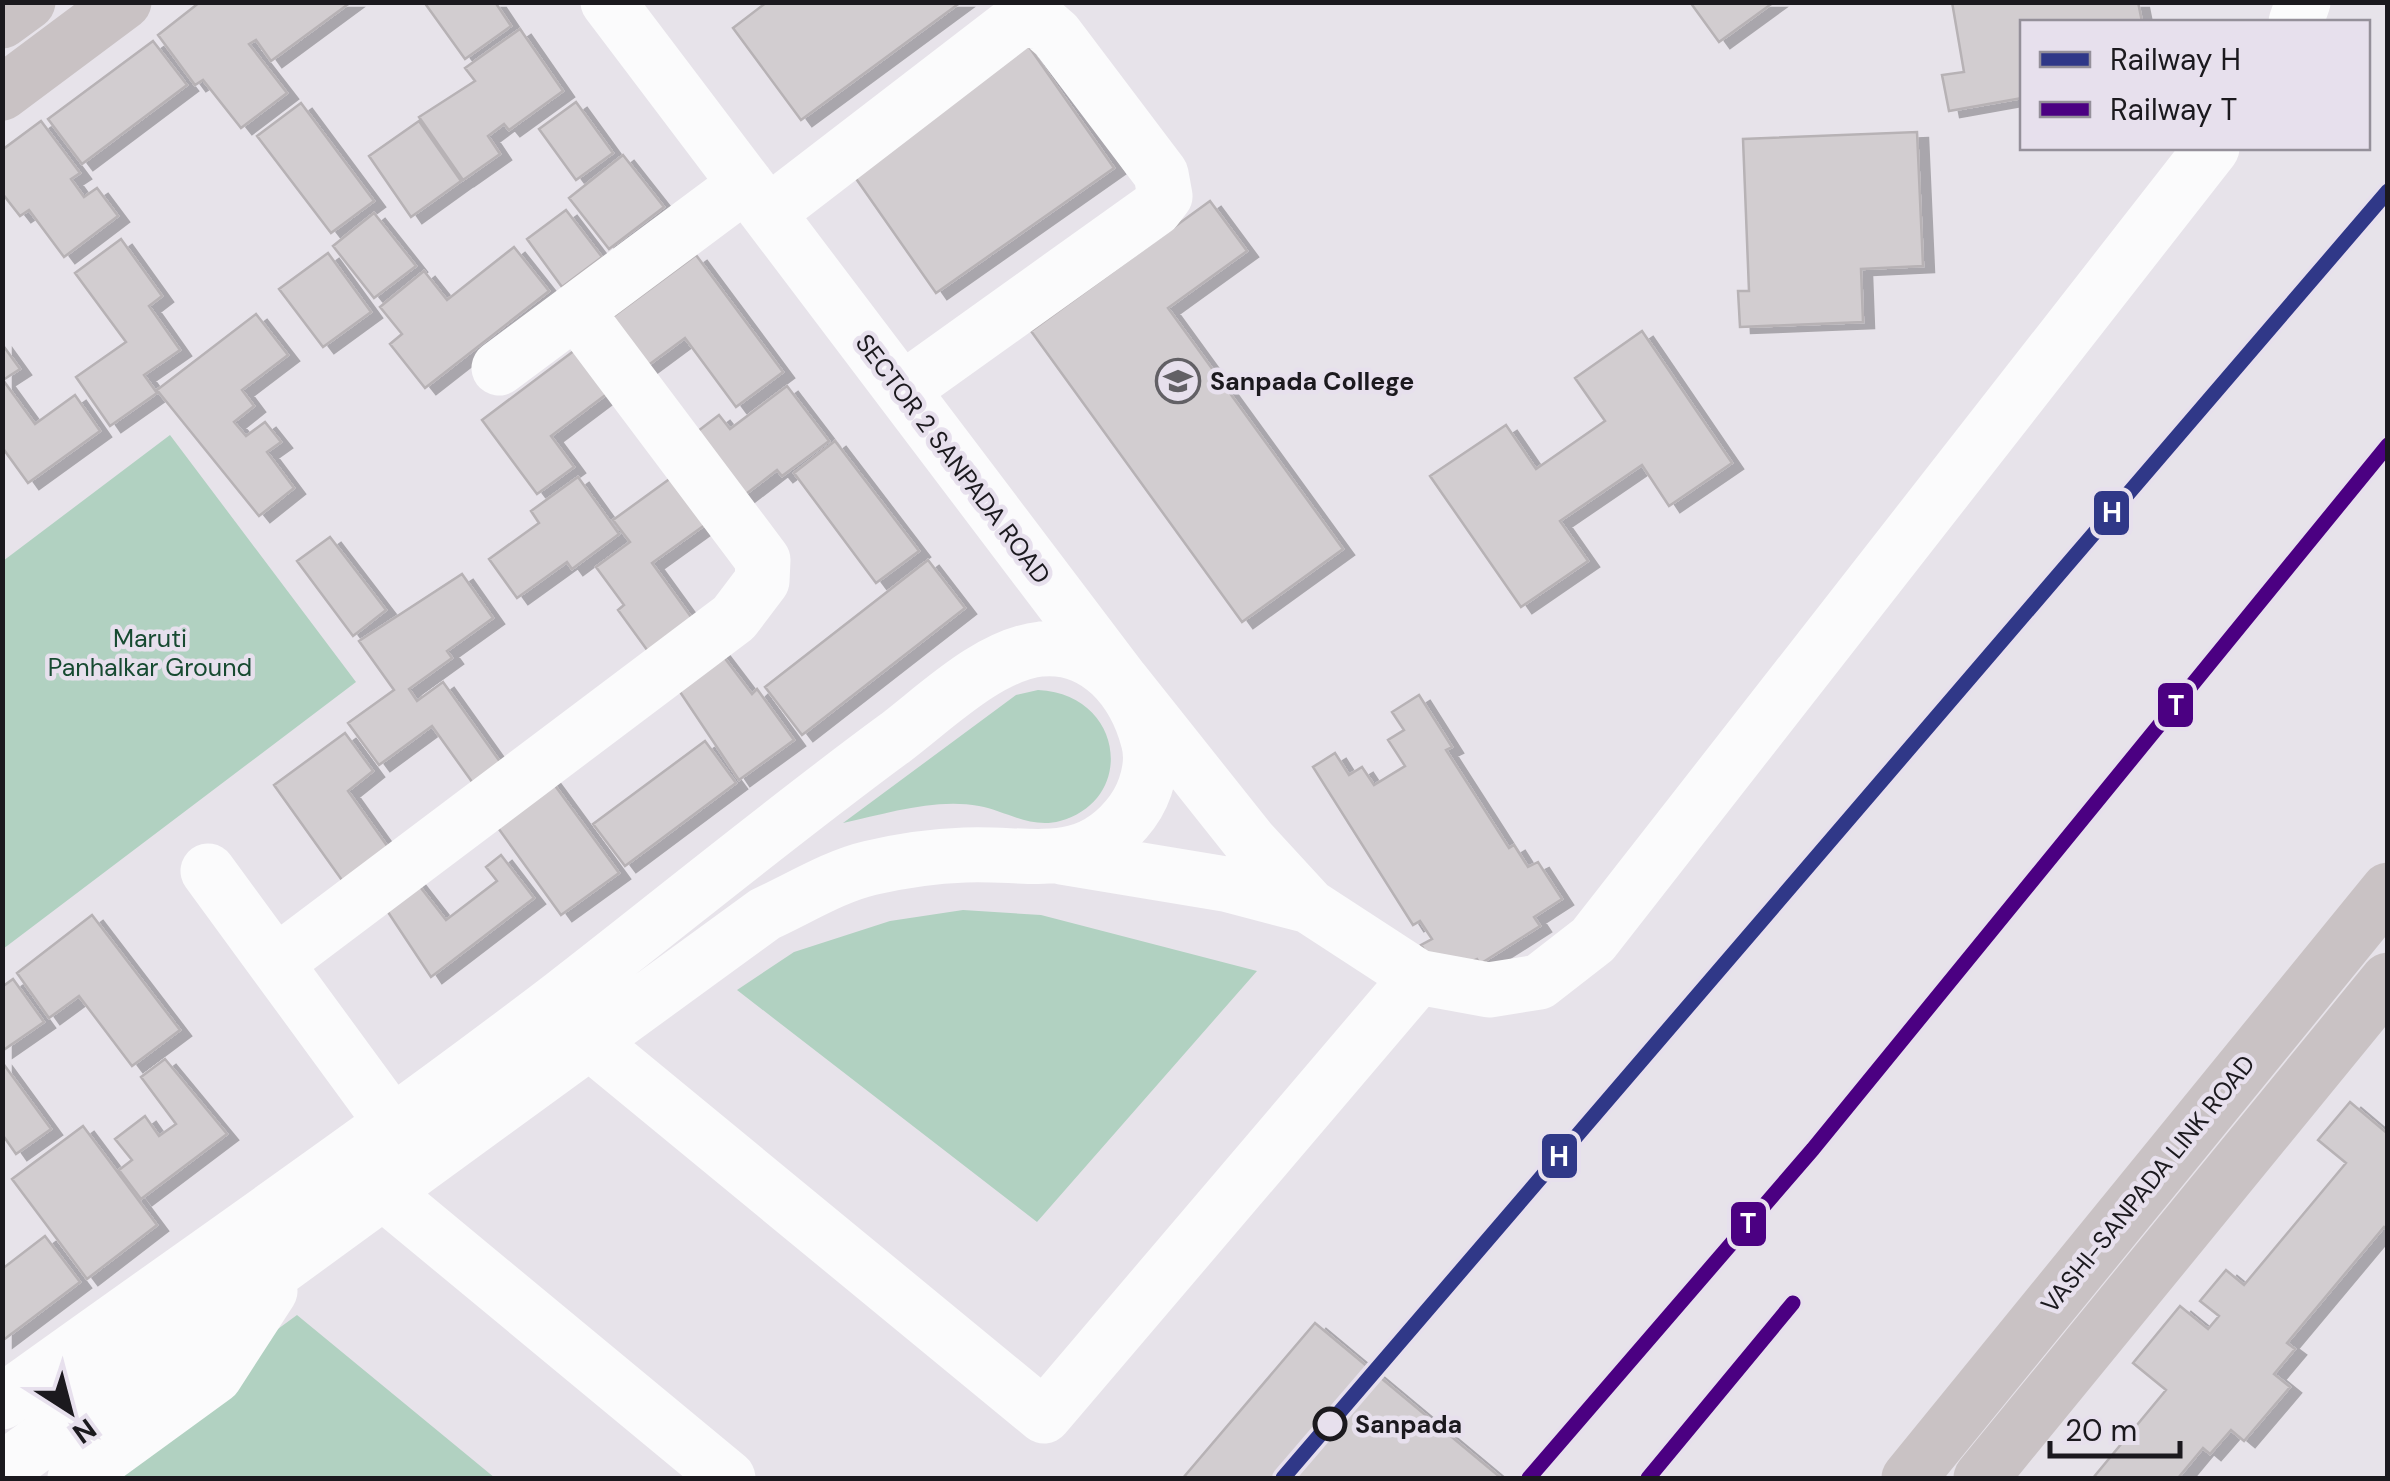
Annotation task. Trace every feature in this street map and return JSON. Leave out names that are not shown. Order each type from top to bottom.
[{"type":"main road","points":[[2,21],[28,2]]},
{"type":"main road","points":[[2,93],[124,2]]},
{"type":"main road","name":"VASHI-SANPADA LINK ROAD","points":[[1909,1478],[2385,899]]},
{"type":"main road","points":[[1981,1478],[2388,980]]},
{"type":"street","name":"SECTOR 2 SANPADA ROAD","points":[[608,2],[1122,680],[1250,843],[1309,906]]},
{"type":"street","points":[[499,368],[576,311],[757,199],[1019,20],[1040,21],[1056,35],[1161,174],[1165,196],[1154,209],[902,390]]},
{"type":"street","points":[[2,1470],[765,914],[867,868],[965,855],[1062,858],[1207,880],[1309,906],[1418,977],[1488,990],[1538,982],[1592,940],[2210,150]]},
{"type":"street","points":[[276,962],[734,618],[762,580],[762,560],[576,311]]},
{"type":"street","points":[[1010,658],[1028,633],[1035,608],[1033,584],[1020,546]]},
{"type":"street","points":[[2,1402],[559,999],[815,796],[973,680],[1010,658],[1043,649],[1096,662],[1122,680],[1141,715],[1151,747],[1139,803],[1120,828],[1094,847],[1062,858]]},
{"type":"street","points":[[815,796],[808,828],[817,848],[834,861],[867,868]]},
{"type":"street","points":[[208,871],[391,1122]]},
{"type":"street","points":[[559,999],[591,1044],[1044,1416],[1418,977]]},
{"type":"street","points":[[384,1193],[728,1478]]},
{"type":"street","points":[[76,1478],[215,1376],[288,1263]]},
{"type":"green space","name":"Maruti Panhalkar Ground","points":[[170,435],[356,682],[3,949],[3,561]]},
{"type":"green space","points":[[1038,690],[1067,696],[1089,709],[1103,728],[1110,749],[1110,771],[1101,792],[1085,810],[1060,821],[1039,823],[979,806],[945,804],[843,823],[1016,695]]},
{"type":"green space","points":[[963,910],[1041,915],[1257,971],[1037,1222],[737,990],[794,952],[890,921]]},
{"type":"green space","points":[[297,1315],[495,1478],[75,1478]]},
{"type":"building","points":[[200,2],[351,2],[271,61],[256,40],[249,44],[287,93],[241,128],[203,80],[195,85],[158,35]]},
{"type":"building","points":[[424,2],[495,2],[511,26],[465,59]]},
{"type":"building","points":[[767,2],[961,2],[801,120],[733,28]]},
{"type":"building","points":[[1690,2],[1774,2],[1719,42]]},
{"type":"building","points":[[1952,2],[2138,2],[2142,20],[2020,20],[2020,98],[1949,111],[1942,75],[1964,72]]},
{"type":"building","points":[[520,29],[563,91],[509,130],[504,124],[488,136],[500,154],[463,180],[419,117],[475,81],[465,68]]},
{"type":"building","points":[[1020,34],[1114,168],[936,293],[843,160]]},
{"type":"building","points":[[153,41],[187,85],[82,164],[48,119]]},
{"type":"building","points":[[576,102],[613,153],[576,180],[539,129]]},
{"type":"building","points":[[301,103],[374,201],[331,233],[257,136]]},
{"type":"building","points":[[41,121],[80,173],[71,179],[84,197],[97,188],[118,216],[64,257],[29,210],[20,216],[2,193],[2,150]]},
{"type":"building","points":[[419,121],[461,181],[411,217],[369,156]]},
{"type":"building","points":[[1917,132],[1923,266],[1861,269],[1863,322],[1740,327],[1738,291],[1749,291],[1743,139]]},
{"type":"building","points":[[623,155],[664,207],[609,249],[569,198]]},
{"type":"building","points":[[1210,201],[1247,251],[1168,308],[1343,549],[1242,622],[1031,331]]},
{"type":"building","points":[[566,210],[602,257],[562,287],[527,239]]},
{"type":"building","points":[[374,213],[416,266],[374,298],[333,246]]},
{"type":"building","points":[[121,239],[162,296],[149,306],[180,350],[144,375],[157,393],[110,426],[76,377],[126,342],[75,273]]},
{"type":"building","points":[[514,247],[549,291],[425,388],[390,344],[402,334],[380,307],[424,271],[447,300]]},
{"type":"building","points":[[328,253],[371,312],[323,347],[279,289]]},
{"type":"building","points":[[696,255],[783,372],[736,407],[685,338],[635,375],[599,327]]},
{"type":"building","points":[[256,314],[288,355],[242,390],[254,406],[234,422],[246,436],[265,422],[281,442],[267,452],[294,488],[259,516],[157,390]]},
{"type":"building","points":[[1642,331],[1732,463],[1669,506],[1642,465],[1560,521],[1588,561],[1521,607],[1430,476],[1506,425],[1536,469],[1605,421],[1575,378]]},
{"type":"building","points":[[587,341],[620,384],[551,436],[574,467],[537,494],[482,420]]},
{"type":"building","points":[[2,344],[20,369],[3,380],[35,424],[75,395],[100,431],[28,483],[2,447]]},
{"type":"building","points":[[787,386],[829,441],[782,476],[777,470],[729,507],[681,444],[719,415],[730,429]]},
{"type":"building","points":[[835,441],[919,551],[876,583],[794,473]]},
{"type":"building","points":[[686,467],[720,514],[652,563],[702,632],[658,665],[618,610],[624,605],[596,567],[630,542],[613,520]]},
{"type":"building","points":[[578,477],[619,534],[572,569],[567,562],[517,598],[489,559],[539,523],[531,511]]},
{"type":"building","points":[[330,537],[386,610],[353,636],[297,561]]},
{"type":"building","points":[[928,560],[965,608],[802,735],[765,687]]},
{"type":"building","points":[[462,574],[493,618],[447,651],[452,658],[409,689],[417,701],[443,682],[513,780],[485,800],[432,726],[379,765],[348,723],[394,690],[359,641]]},
{"type":"building","points":[[714,644],[752,694],[757,689],[794,740],[739,780],[670,677]]},
{"type":"building","points":[[1419,695],[1452,747],[1446,750],[1509,848],[1514,845],[1528,867],[1538,862],[1562,899],[1534,917],[1540,926],[1480,964],[1477,959],[1440,975],[1421,945],[1432,939],[1420,921],[1413,925],[1313,767],[1335,753],[1349,775],[1362,767],[1374,785],[1405,766],[1388,740],[1404,730],[1392,712]]},
{"type":"building","points":[[345,733],[373,771],[348,791],[400,864],[354,897],[274,785]]},
{"type":"building","points":[[705,741],[736,783],[625,866],[593,824]]},
{"type":"building","points":[[545,772],[619,873],[561,915],[488,814]]},
{"type":"building","points":[[501,855],[534,898],[431,977],[378,897],[410,874],[446,920],[497,881],[486,867]]},
{"type":"building","points":[[92,915],[180,1030],[132,1066],[79,996],[49,1018],[17,973]]},
{"type":"building","points":[[13,979],[44,1022],[2,1051],[2,987]]},
{"type":"building","points":[[165,1059],[227,1134],[141,1199],[119,1170],[132,1160],[115,1139],[145,1116],[159,1136],[176,1124],[141,1077]]},
{"type":"building","points":[[2,1062],[51,1129],[16,1154],[2,1134]]},
{"type":"building","points":[[2350,1102],[2388,1134],[2388,1230],[2384,1227],[2287,1343],[2295,1349],[2274,1374],[2290,1387],[2244,1441],[2231,1430],[2210,1454],[2203,1448],[2178,1478],[2093,1478],[2166,1390],[2133,1363],[2180,1306],[2208,1329],[2219,1316],[2200,1301],[2226,1270],[2244,1285],[2346,1163],[2318,1140]]},
{"type":"building","points":[[83,1126],[157,1225],[87,1279],[12,1179]]},
{"type":"building","points":[[45,1236],[80,1282],[2,1341],[2,1269]]},
{"type":"building","name":"Sanpada","points":[[1315,1323],[1501,1478],[1183,1478]]},
{"type":"rail line","name":"H","points":[[1283,1478],[2388,191]]},
{"type":"rail line","name":"T","points":[[1529,1478],[1813,1149],[2388,445]]},
{"type":"rail line","name":"T","points":[[1648,1478],[1793,1303]]},
{"type":"place","name":"Sanpada College","points":[[1178,381]]},
{"type":"place","name":"Sanpada","points":[[1330,1424]]}]
